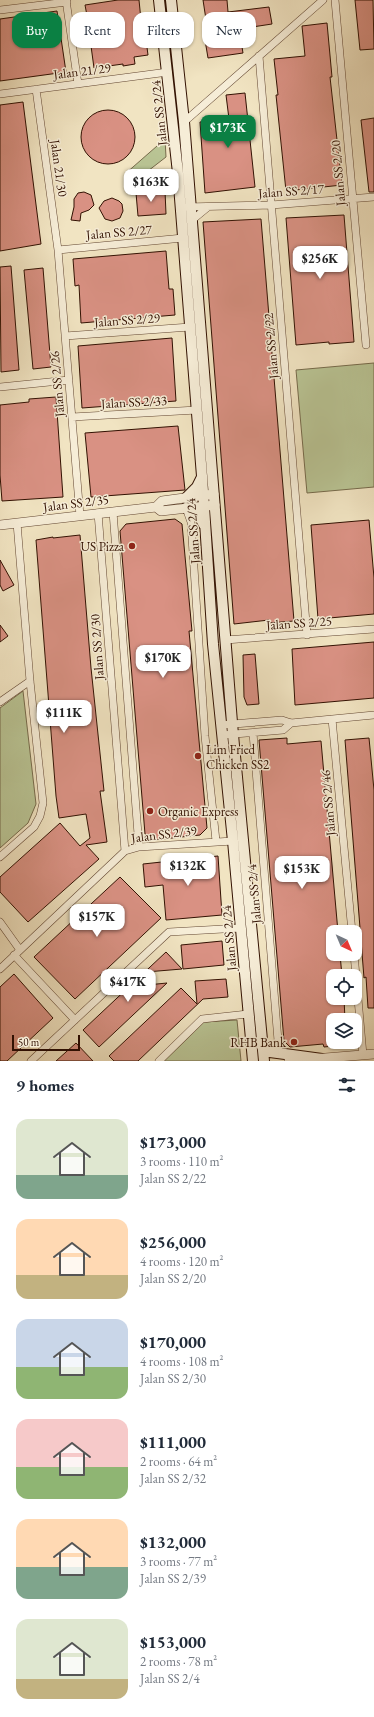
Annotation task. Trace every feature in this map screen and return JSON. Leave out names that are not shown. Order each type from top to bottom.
[{"type":"main road","name":"Jalan SS 2/24","points":[[159,0],[185,207],[191,221],[225,640],[264,1061]]},
{"type":"main road","name":"Jalan SS 2/24","points":[[172,0],[184,122],[185,207],[182,238],[204,495],[213,644],[253,1061]]},
{"type":"main road","points":[[168,72],[173,68],[177,53]]},
{"type":"main road","points":[[186,498],[197,487],[202,476]]},
{"type":"main road","points":[[186,508],[194,511],[200,516],[205,527]]},
{"type":"main road","points":[[262,1046],[270,1052],[322,1059]]},
{"type":"street","points":[[184,122],[323,0]]},
{"type":"street","name":"Jalan SS 2/20","points":[[335,0],[366,345]]},
{"type":"street","points":[[0,10],[66,1],[78,84]]},
{"type":"street","name":"Jalan SS 2/22","points":[[259,56],[307,635]]},
{"type":"street","name":"Jalan 21/29","points":[[0,94],[168,72]]},
{"type":"street","name":"Jalan 21/30","points":[[36,89],[58,250]]},
{"type":"street","name":"Jalan SS 2/17","points":[[185,207],[271,205],[374,197]]},
{"type":"street","points":[[191,221],[208,207]]},
{"type":"street","name":"Jalan SS 2/27","points":[[58,250],[182,238]]},
{"type":"street","name":"Jalan SS 2/26","points":[[58,250],[80,516]]},
{"type":"street","name":"Jalan SS 2/29","points":[[65,336],[190,327]]},
{"type":"street","points":[[0,387],[69,380]]},
{"type":"street","name":"Jalan SS 2/33","points":[[72,417],[197,410]]},
{"type":"street","name":"Jalan SS 2/35","points":[[156,507],[162,501],[214,494]]},
{"type":"street","name":"Jalan SS 2/35","points":[[0,525],[156,507],[161,510],[215,506]]},
{"type":"street","points":[[186,508],[191,522],[205,736],[216,841]]},
{"type":"street","points":[[112,512],[138,847]]},
{"type":"street","name":"Jalan SS 2/30","points":[[98,513],[125,851]]},
{"type":"street","points":[[0,857],[34,827],[40,816],[43,803],[30,681],[17,523]]},
{"type":"street","name":"Jalan SS 2/25","points":[[225,640],[374,629]]},
{"type":"street","points":[[0,702],[30,681]]},
{"type":"street","points":[[222,730],[282,720],[291,723],[374,715]]},
{"type":"street","name":"Jalan SS 2/46","points":[[332,719],[351,925]]},
{"type":"street","points":[[233,729],[253,733],[283,730],[291,723]]},
{"type":"street","name":"Jalan SS 2/4","points":[[253,733],[280,1053]]},
{"type":"street","name":"Jalan SS 2/39","points":[[0,969],[125,851],[138,847],[233,841]]},
{"type":"street","points":[[0,922],[20,950]]},
{"type":"street","points":[[31,1061],[169,932],[241,928]]},
{"type":"street","points":[[14,955],[75,1020]]},
{"type":"street","points":[[355,961],[363,1055]]},
{"type":"street","points":[[159,1061],[202,1019],[248,1014]]},
{"type":"street","points":[[289,1061],[374,1054]]},
{"type":"green space","points":[[165,139],[166,157],[126,188],[125,174]]},
{"type":"green space","points":[[374,363],[374,487],[307,493],[296,370]]},
{"type":"green space","points":[[23,691],[36,804],[28,823],[0,848],[0,708]]},
{"type":"green space","points":[[237,1020],[241,1061],[164,1061],[204,1022]]},
{"type":"building","points":[[118,0],[139,0],[140,12],[133,12],[133,48],[147,48],[148,55],[134,57],[135,64],[94,68],[91,48],[125,48],[125,12],[86,12],[85,5]]},
{"type":"building","points":[[203,0],[227,0],[228,12],[205,12]]},
{"type":"building","points":[[355,0],[373,0],[374,49],[360,50]]},
{"type":"building","points":[[269,7],[272,24],[256,26],[256,12],[228,12]]},
{"type":"building","points":[[12,17],[12,48],[62,48],[62,45],[66,72],[0,81],[0,19]]},
{"type":"building","points":[[327,23],[332,77],[330,77],[342,185],[286,191],[276,95],[278,95],[274,59],[305,56],[302,26]]},
{"type":"building","points":[[206,48],[242,48],[243,53],[208,58]]},
{"type":"building","points":[[245,93],[255,187],[205,193],[200,122],[229,119],[226,95]]},
{"type":"building","points":[[23,102],[41,244],[0,251],[0,105]]},
{"type":"building","points":[[103,110],[113,110],[123,114],[131,122],[135,132],[135,142],[131,152],[123,160],[113,164],[103,164],[93,160],[85,152],[81,142],[81,132],[85,122],[93,114]]},
{"type":"building","points":[[374,118],[374,192],[369,192],[361,120]]},
{"type":"building","points":[[165,191],[166,214],[138,216],[136,193]]},
{"type":"building","points":[[84,192],[91,195],[94,205],[89,210],[81,213],[80,221],[71,220],[74,199],[78,193]]},
{"type":"building","points":[[112,198],[122,204],[123,211],[120,218],[112,221],[105,219],[99,208],[104,201]]},
{"type":"building","points":[[344,215],[354,342],[329,344],[329,342],[296,345],[286,218]]},
{"type":"building","points":[[261,219],[294,621],[269,623],[269,620],[234,624],[203,222]]},
{"type":"building","points":[[166,251],[169,289],[173,289],[175,315],[81,323],[79,285],[75,286],[73,259]]},
{"type":"building","points":[[11,266],[19,370],[1,372],[0,267]]},
{"type":"building","points":[[43,268],[51,367],[33,369],[24,270]]},
{"type":"building","points":[[172,338],[176,401],[82,408],[78,346]]},
{"type":"building","points":[[56,397],[63,497],[2,501],[0,475],[0,405],[29,402],[29,399]]},
{"type":"building","points":[[178,426],[185,490],[91,497],[85,433]]},
{"type":"building","points":[[175,519],[182,524],[192,631],[189,631],[207,828],[200,835],[153,840],[145,834],[120,531],[126,524]]},
{"type":"building","points":[[369,520],[374,578],[374,614],[318,619],[311,525]]},
{"type":"building","points":[[80,535],[91,668],[104,791],[100,791],[107,842],[86,845],[99,859],[28,922],[0,892],[0,877],[60,823],[80,846],[90,838],[86,814],[59,818],[36,540]]},
{"type":"building","points":[[0,560],[14,585],[3,591],[0,585]]},
{"type":"building","points":[[0,625],[8,636],[0,642]]},
{"type":"building","points":[[374,642],[374,698],[295,705],[292,649]]},
{"type":"building","points":[[255,654],[259,704],[247,705],[244,697],[243,655]]},
{"type":"building","points":[[287,738],[287,744],[321,741],[337,925],[326,925],[326,961],[341,961],[341,969],[326,969],[326,1005],[344,1005],[345,1013],[326,1013],[326,1047],[324,1047],[323,1044],[290,1047],[284,1041],[259,740]]},
{"type":"building","points":[[369,738],[374,790],[374,1008],[368,1008],[366,977],[364,978],[362,925],[360,925],[345,740]]},
{"type":"building","points":[[218,856],[222,915],[166,920],[163,885],[145,887],[143,864]]},
{"type":"building","points":[[120,877],[161,918],[75,999],[34,957]]},
{"type":"building","points":[[222,941],[224,965],[183,969],[181,945]]},
{"type":"building","points":[[166,952],[182,969],[146,972],[147,985],[167,983],[99,1047],[83,1030]]},
{"type":"building","points":[[14,974],[53,1018],[7,1061],[0,1061],[0,987]]},
{"type":"building","points":[[226,979],[228,997],[203,999],[138,1061],[114,1061],[109,1056],[181,988],[197,1004],[195,981]]},
{"type":"building","points":[[76,1043],[93,1061],[56,1061]]},
{"type":"place","name":"US Pizza","points":[[132,546]]},
{"type":"place","name":"Lim Fried Chicken SS2","points":[[198,756]]},
{"type":"place","name":"Organic Express","points":[[150,811]]},
{"type":"place","name":"RHB Bank","points":[[294,1042]]}]
